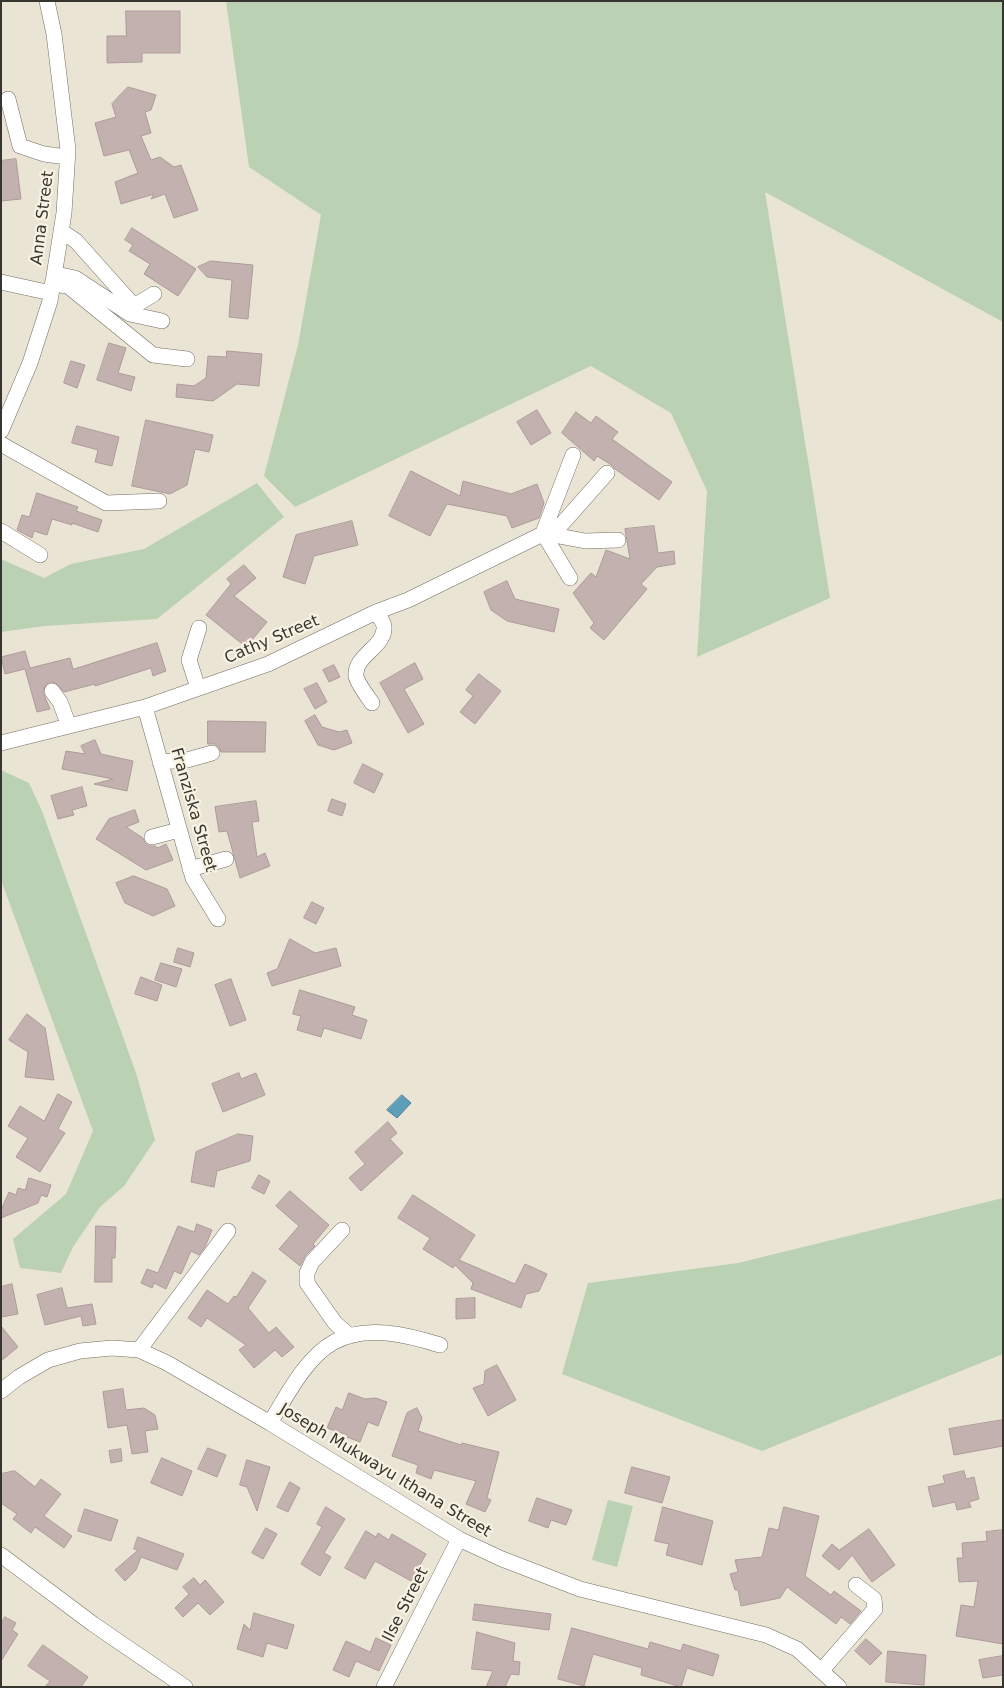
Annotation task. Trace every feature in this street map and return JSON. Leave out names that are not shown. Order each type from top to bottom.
[{"type":"street","name":"Anna Street","points":[[1,431],[30,363],[52,284],[64,213],[67,157],[54,34],[46,1]]},
{"type":"street","points":[[8,99],[20,146],[44,154],[67,157]]},
{"type":"street","points":[[61,231],[76,241],[134,306],[154,294]]},
{"type":"street","points":[[52,284],[75,278],[130,314],[162,321]]},
{"type":"street","points":[[1,282],[68,286],[153,355],[186,359]]},
{"type":"street","points":[[1,444],[106,503],[160,501]]},
{"type":"street","points":[[543,533],[573,455]]},
{"type":"street","name":"Cathy Street","points":[[1,743],[145,706],[268,664],[376,612],[408,600],[561,525],[607,473]]},
{"type":"street","points":[[1,531],[40,555]]},
{"type":"street","points":[[543,533],[585,541],[618,540]]},
{"type":"street","points":[[543,533],[570,578]]},
{"type":"street","points":[[372,703],[356,676],[363,659],[381,639],[384,629],[383,623],[376,612]]},
{"type":"street","points":[[198,628],[189,660],[198,688]]},
{"type":"street","points":[[52,690],[60,702],[69,726]]},
{"type":"street","name":"Franziska Street","points":[[145,706],[193,878],[218,919]]},
{"type":"street","points":[[160,762],[188,760],[212,753]]},
{"type":"street","points":[[152,837],[179,830]]},
{"type":"street","points":[[190,869],[226,859]]},
{"type":"street","points":[[342,1230],[312,1262],[307,1273],[307,1283],[335,1323],[350,1336]]},
{"type":"street","points":[[139,1350],[228,1231]]},
{"type":"street","points":[[270,1423],[299,1378],[319,1353],[334,1341],[368,1333],[387,1333],[414,1337],[440,1346]]},
{"type":"street","name":"Joseph Mukwayu Ithana Street","points":[[1,1391],[48,1360],[80,1351],[112,1348],[139,1350],[167,1363],[270,1423],[459,1540],[580,1589],[766,1635],[797,1649],[839,1687]]},
{"type":"street","name":"Ilse Street","points":[[384,1687],[459,1540]]},
{"type":"street","points":[[1,1555],[93,1624],[185,1687]]},
{"type":"street","points":[[822,1670],[875,1609],[874,1599],[856,1585]]},
{"type":"green space","points":[[226,1],[1003,1],[1003,322],[765,192],[830,598],[697,657],[707,491],[671,413],[591,366],[295,507],[264,476],[298,345],[321,215],[249,167]]},
{"type":"green space","points":[[257,483],[284,517],[157,619],[45,626],[1,632],[1,559],[44,578],[71,564],[144,549]]},
{"type":"green space","points":[[1,770],[29,783],[42,811],[136,1073],[155,1140],[124,1186],[100,1207],[73,1247],[61,1273],[20,1268],[13,1239],[66,1194],[93,1131],[1,880]]},
{"type":"green space","points":[[1003,1198],[1003,1354],[762,1451],[562,1374],[588,1283],[738,1263]]},
{"type":"green space","points":[[608,1500],[633,1506],[617,1567],[592,1560]]},
{"type":"water","points":[[402,1095],[411,1103],[397,1118],[387,1110]]},
{"type":"building","points":[[126,11],[180,11],[180,53],[142,53],[142,62],[107,63],[107,36],[126,36]]},
{"type":"building","points":[[128,87],[156,95],[151,110],[145,112],[151,133],[141,136],[151,160],[160,157],[174,167],[181,165],[198,210],[174,218],[165,194],[151,199],[154,194],[121,204],[115,182],[138,173],[129,150],[104,156],[95,123],[116,117],[112,104]]},
{"type":"building","points":[[16,159],[21,199],[1,201],[1,161]]},
{"type":"building","points":[[132,228],[196,269],[178,296],[144,274],[150,264],[129,251],[133,245],[125,240]]},
{"type":"building","points":[[211,261],[253,265],[248,319],[229,317],[232,280],[207,277],[198,267]]},
{"type":"building","points":[[109,343],[126,348],[118,373],[135,377],[131,391],[97,380]]},
{"type":"building","points":[[227,351],[262,354],[259,386],[237,384],[213,401],[176,397],[177,384],[194,386],[206,378],[208,356],[226,357]]},
{"type":"building","points":[[71,361],[85,365],[77,388],[64,383]]},
{"type":"building","points":[[537,410],[551,433],[531,445],[517,422]]},
{"type":"building","points":[[576,412],[591,423],[596,416],[618,432],[612,439],[672,482],[659,500],[597,456],[594,461],[562,433]]},
{"type":"building","points":[[146,420],[213,435],[209,452],[195,449],[187,485],[170,494],[132,486]]},
{"type":"building","points":[[77,426],[119,437],[112,466],[95,462],[98,450],[72,443]]},
{"type":"building","points":[[411,471],[460,496],[463,481],[511,494],[537,484],[544,503],[539,518],[512,528],[507,516],[447,504],[430,536],[389,516]]},
{"type":"building","points":[[37,493],[78,507],[76,511],[102,520],[98,532],[72,523],[72,525],[52,519],[47,535],[34,531],[32,538],[17,530],[22,515],[29,517]]},
{"type":"building","points":[[352,521],[358,545],[314,556],[305,584],[283,577],[296,535]]},
{"type":"building","points":[[654,526],[658,553],[674,551],[675,564],[657,567],[641,584],[647,589],[604,640],[590,628],[594,623],[573,593],[591,573],[596,577],[606,550],[630,559],[625,529]]},
{"type":"building","points":[[244,565],[256,578],[234,596],[267,622],[246,647],[206,615],[231,584],[227,579]]},
{"type":"building","points":[[507,581],[515,599],[559,609],[554,632],[507,621],[491,610],[484,592]]},
{"type":"building","points":[[157,643],[166,671],[153,676],[151,668],[95,686],[95,684],[64,692],[56,683],[51,682],[46,684],[43,692],[50,709],[37,712],[25,669],[5,674],[1,657],[25,651],[30,668],[70,658],[73,669]]},
{"type":"building","points":[[415,663],[423,679],[404,689],[424,724],[408,733],[380,683]]},
{"type":"building","points":[[334,665],[340,677],[329,682],[323,670]]},
{"type":"building","points":[[479,674],[501,691],[475,724],[460,712],[473,696],[466,690]]},
{"type":"building","points":[[317,683],[327,702],[315,709],[304,689]]},
{"type":"building","points":[[315,715],[322,727],[339,732],[347,730],[352,743],[334,750],[318,745],[305,721]]},
{"type":"building","points":[[208,721],[266,722],[265,752],[221,752],[215,744],[208,744]]},
{"type":"building","points":[[95,740],[101,754],[133,761],[127,791],[94,784],[113,779],[62,769],[66,751],[85,754],[81,746]]},
{"type":"building","points":[[363,764],[383,774],[374,793],[354,783]]},
{"type":"building","points":[[82,787],[87,806],[72,810],[74,815],[58,819],[51,796]]},
{"type":"building","points":[[332,799],[346,804],[342,816],[328,811]]},
{"type":"building","points":[[256,801],[259,821],[252,822],[257,857],[265,853],[270,866],[240,878],[227,831],[219,832],[215,807]]},
{"type":"building","points":[[135,810],[139,822],[126,827],[143,838],[149,846],[158,848],[166,844],[173,860],[146,870],[96,839],[109,819]]},
{"type":"building","points":[[134,876],[167,889],[175,906],[153,916],[125,903],[116,883]]},
{"type":"building","points":[[312,902],[324,908],[316,924],[304,918]]},
{"type":"building","points":[[290,939],[315,953],[336,948],[341,966],[272,986],[267,973],[277,969]]},
{"type":"building","points":[[178,948],[194,953],[190,967],[174,962]]},
{"type":"building","points":[[161,963],[182,969],[176,987],[155,980]]},
{"type":"building","points":[[141,977],[162,985],[157,1001],[135,994]]},
{"type":"building","points":[[231,979],[246,1020],[230,1026],[215,985]]},
{"type":"building","points":[[300,990],[355,1007],[352,1015],[367,1020],[361,1039],[324,1028],[321,1037],[297,1030],[301,1016],[293,1014]]},
{"type":"building","points":[[27,1014],[45,1028],[54,1080],[25,1077],[28,1052],[9,1040]]},
{"type":"building","points":[[239,1073],[241,1079],[256,1073],[265,1095],[223,1112],[212,1084]]},
{"type":"building","points":[[58,1094],[72,1102],[58,1129],[65,1133],[40,1172],[16,1157],[28,1138],[8,1126],[20,1106],[44,1121]]},
{"type":"building","points":[[388,1122],[397,1133],[390,1139],[403,1153],[361,1191],[349,1178],[365,1164],[355,1152]]},
{"type":"building","points":[[238,1134],[253,1136],[250,1161],[217,1171],[214,1187],[191,1182],[196,1152]]},
{"type":"building","points":[[259,1175],[270,1181],[264,1194],[252,1188]]},
{"type":"building","points":[[29,1178],[51,1185],[47,1197],[41,1195],[38,1203],[1,1218],[1,1210],[9,1192],[16,1195],[18,1188],[25,1190]]},
{"type":"building","points":[[290,1191],[329,1225],[313,1244],[315,1246],[305,1256],[300,1266],[279,1249],[299,1226],[276,1206]]},
{"type":"building","points":[[413,1195],[475,1235],[459,1260],[515,1284],[525,1264],[547,1274],[539,1291],[526,1294],[521,1308],[471,1289],[473,1283],[455,1265],[453,1268],[423,1249],[430,1238],[398,1218]]},
{"type":"building","points":[[197,1224],[212,1230],[205,1247],[199,1255],[191,1251],[181,1274],[174,1271],[166,1289],[154,1283],[152,1288],[141,1283],[147,1269],[158,1273],[178,1226],[194,1232]]},
{"type":"building","points":[[96,1226],[116,1227],[115,1258],[112,1258],[112,1282],[95,1282]]},
{"type":"building","points":[[253,1272],[266,1281],[248,1308],[269,1333],[276,1327],[294,1347],[282,1357],[275,1350],[254,1368],[239,1350],[246,1345],[207,1318],[201,1327],[188,1318],[207,1290],[228,1304],[234,1296],[236,1297]]},
{"type":"building","points":[[12,1284],[18,1314],[1,1317],[1,1287]]},
{"type":"building","points":[[62,1288],[67,1308],[92,1304],[96,1324],[83,1326],[81,1316],[45,1325],[37,1295]]},
{"type":"building","points":[[475,1298],[475,1318],[456,1319],[456,1299]]},
{"type":"building","points":[[1,1326],[18,1347],[1,1361]]},
{"type":"building","points":[[497,1365],[516,1400],[488,1416],[473,1388],[484,1384],[485,1371]]},
{"type":"building","points":[[123,1389],[126,1410],[144,1408],[155,1415],[158,1429],[145,1431],[148,1452],[132,1454],[127,1425],[108,1428],[103,1392]]},
{"type":"building","points":[[349,1393],[365,1399],[376,1398],[387,1402],[378,1426],[368,1422],[360,1442],[347,1437],[348,1435],[327,1428],[336,1407],[342,1410]]},
{"type":"building","points":[[417,1408],[422,1418],[418,1431],[461,1445],[462,1443],[499,1452],[487,1498],[491,1500],[485,1512],[466,1504],[476,1481],[434,1470],[431,1479],[416,1473],[418,1465],[392,1456],[407,1413]]},
{"type":"building","points":[[1003,1420],[1003,1446],[954,1455],[949,1429]]},
{"type":"building","points":[[208,1448],[226,1455],[217,1477],[198,1469]]},
{"type":"building","points":[[121,1449],[122,1461],[111,1463],[109,1451]]},
{"type":"building","points":[[162,1458],[192,1471],[182,1496],[151,1483]]},
{"type":"building","points":[[247,1460],[270,1467],[257,1511],[247,1487],[240,1485]]},
{"type":"building","points":[[632,1467],[670,1477],[662,1503],[625,1493]]},
{"type":"building","points":[[15,1471],[35,1487],[41,1479],[61,1494],[44,1516],[72,1536],[64,1548],[35,1527],[31,1533],[13,1519],[17,1514],[1,1503],[1,1474]]},
{"type":"building","points":[[964,1471],[966,1479],[974,1477],[979,1499],[969,1502],[971,1507],[957,1510],[955,1502],[933,1507],[928,1487],[945,1483],[943,1476]]},
{"type":"building","points":[[290,1482],[300,1488],[288,1512],[277,1507]]},
{"type":"building","points":[[537,1498],[572,1510],[566,1525],[551,1520],[548,1528],[529,1521]]},
{"type":"building","points":[[326,1507],[345,1519],[324,1553],[331,1557],[320,1576],[301,1564],[322,1527],[317,1524]]},
{"type":"building","points":[[663,1507],[713,1521],[702,1565],[666,1555],[669,1544],[655,1541]]},
{"type":"building","points":[[784,1507],[819,1516],[805,1576],[831,1595],[834,1591],[861,1611],[850,1624],[841,1617],[836,1624],[787,1587],[780,1598],[741,1606],[738,1590],[735,1590],[730,1574],[738,1572],[735,1560],[762,1557],[769,1528],[778,1530]]},
{"type":"building","points":[[85,1509],[118,1520],[111,1541],[78,1531]]},
{"type":"building","points":[[266,1528],[277,1534],[263,1559],[252,1553]]},
{"type":"building","points":[[869,1529],[895,1565],[872,1582],[852,1555],[839,1570],[822,1556],[832,1544],[839,1550]]},
{"type":"building","points":[[1003,1530],[1003,1644],[956,1636],[961,1605],[974,1607],[978,1581],[959,1582],[957,1558],[963,1558],[962,1543],[987,1541],[986,1532]]},
{"type":"building","points":[[366,1531],[376,1537],[378,1533],[389,1540],[392,1534],[426,1554],[411,1581],[375,1561],[365,1579],[345,1568]]},
{"type":"building","points":[[138,1537],[184,1554],[177,1570],[141,1557],[136,1570],[125,1581],[115,1570],[138,1550],[134,1549]]},
{"type":"building","points":[[194,1578],[200,1585],[205,1580],[224,1602],[210,1615],[198,1603],[183,1617],[175,1608],[189,1594],[183,1587]]},
{"type":"building","points":[[475,1604],[551,1614],[549,1630],[473,1620]]},
{"type":"building","points":[[254,1613],[294,1625],[287,1649],[267,1643],[263,1657],[237,1649],[244,1624],[250,1630]]},
{"type":"building","points":[[5,1617],[16,1623],[12,1630],[18,1634],[1,1661],[1,1624]]},
{"type":"building","points":[[572,1628],[648,1649],[650,1642],[681,1651],[683,1644],[719,1655],[713,1676],[687,1668],[681,1687],[641,1675],[642,1668],[593,1654],[584,1686],[558,1679]]},
{"type":"building","points":[[477,1632],[515,1643],[513,1661],[520,1662],[519,1675],[511,1674],[505,1687],[486,1687],[493,1671],[472,1669]]},
{"type":"building","points":[[376,1638],[391,1645],[379,1671],[356,1661],[349,1677],[333,1670],[346,1641],[370,1652]]},
{"type":"building","points":[[866,1639],[882,1653],[870,1665],[855,1651]]},
{"type":"building","points":[[43,1645],[88,1677],[81,1687],[45,1687],[50,1681],[28,1666]]},
{"type":"building","points":[[888,1651],[926,1655],[924,1685],[886,1682]]},
{"type":"building","points":[[1003,1656],[1003,1675],[983,1678],[979,1660]]}]
